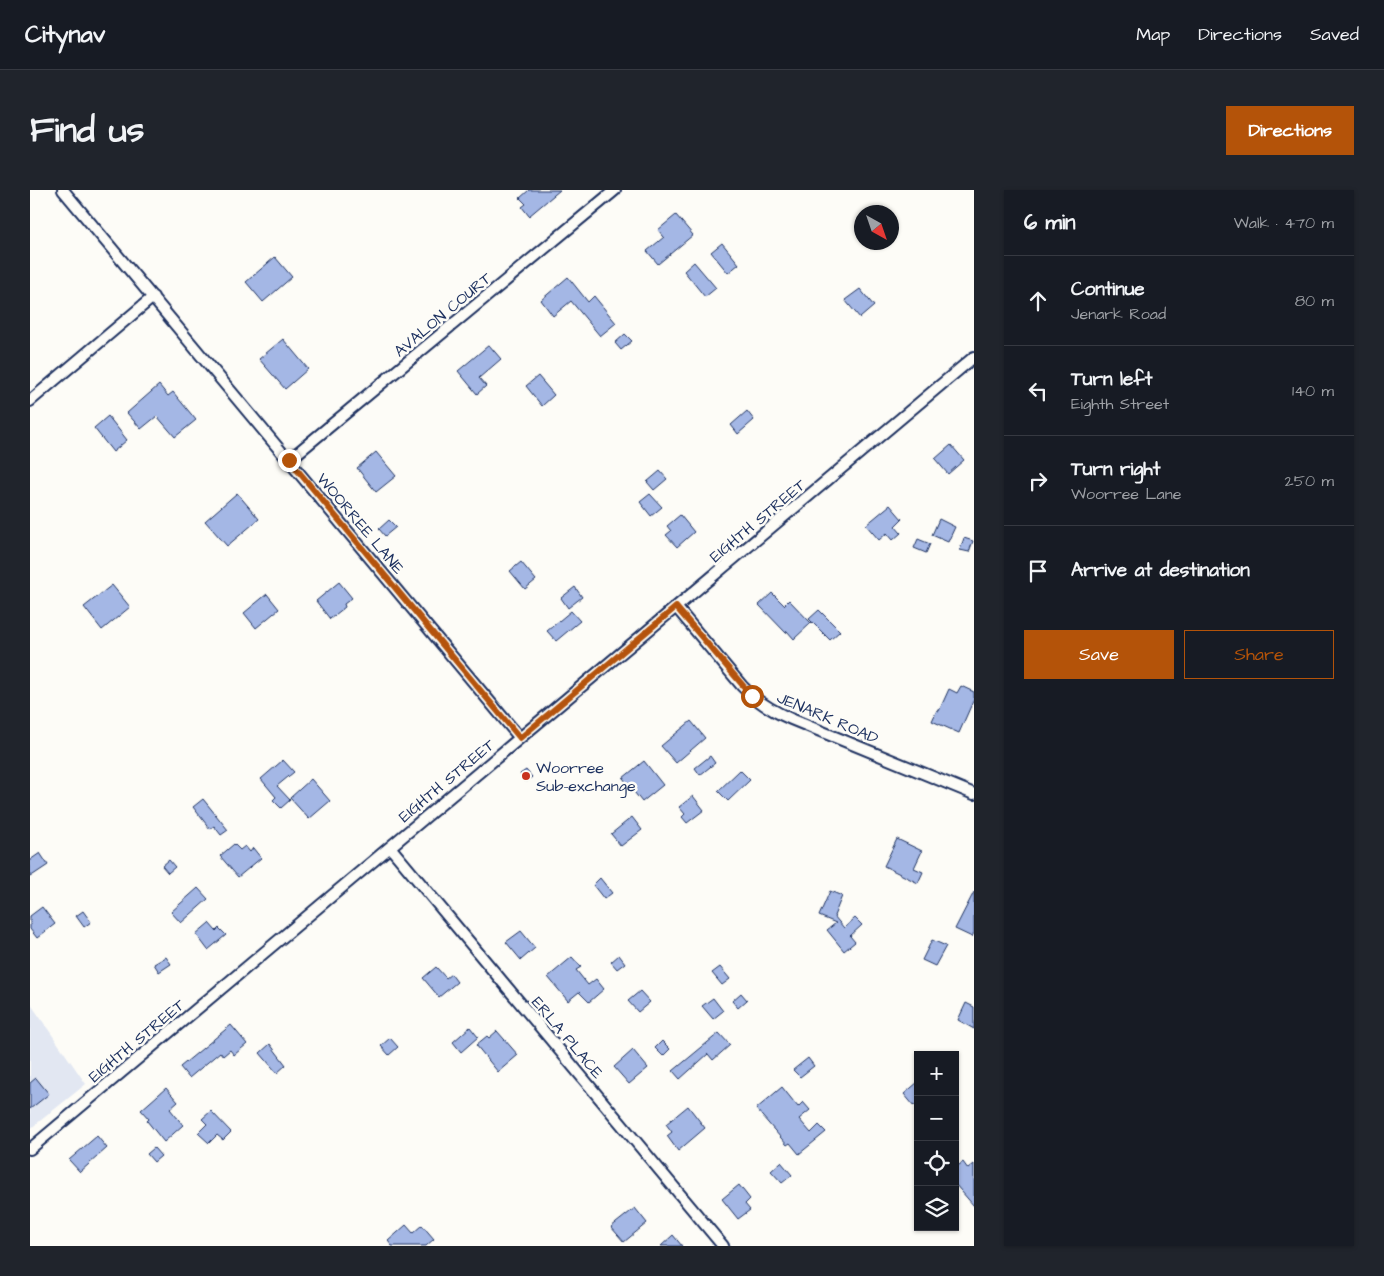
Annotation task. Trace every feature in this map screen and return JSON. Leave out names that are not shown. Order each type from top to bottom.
[{"type":"street","name":"WOORREE LANE","points":[[63,190],[520,738]]},
{"type":"street","name":"AVALON COURT","points":[[289,460],[615,190]]},
{"type":"street","points":[[30,401],[153,297]]},
{"type":"street","name":"EIGHTH STREET","points":[[30,1149],[974,357]]},
{"type":"street","name":"JENARK ROAD","points":[[676,607],[742,686],[764,706],[791,719],[974,794]]},
{"type":"street","name":"ERLA PLACE","points":[[390,846],[723,1246]]},
{"type":"shaded area","points":[[30,1003],[86,1084],[30,1129]]},
{"type":"building","points":[[529,190],[560,190],[529,216],[522,207],[526,204],[520,198]]},
{"type":"building","points":[[676,215],[693,235],[658,264],[647,251],[664,237],[658,230]]},
{"type":"building","points":[[722,243],[739,264],[728,273],[711,252]]},
{"type":"building","points":[[275,257],[292,277],[263,302],[246,282]]},
{"type":"building","points":[[694,262],[716,288],[705,297],[684,271]]},
{"type":"building","points":[[568,277],[588,302],[594,296],[616,323],[600,336],[571,301],[553,316],[541,300]]},
{"type":"building","points":[[860,289],[874,306],[860,318],[845,300]]},
{"type":"building","points":[[625,334],[632,341],[621,350],[615,343]]},
{"type":"building","points":[[283,339],[308,369],[285,389],[259,359]]},
{"type":"building","points":[[489,345],[501,359],[479,378],[486,386],[477,394],[458,371]]},
{"type":"building","points":[[538,376],[554,395],[542,406],[526,386]]},
{"type":"building","points":[[159,385],[168,396],[173,392],[196,420],[175,437],[157,416],[141,429],[127,413]]},
{"type":"building","points":[[747,411],[754,420],[738,434],[731,425]]},
{"type":"building","points":[[108,416],[127,440],[113,452],[94,428]]},
{"type":"building","points":[[951,445],[964,460],[948,474],[935,459]]},
{"type":"building","points":[[376,452],[396,476],[376,492],[357,468]]},
{"type":"building","points":[[660,471],[667,479],[654,490],[647,482]]},
{"type":"building","points":[[237,493],[259,519],[227,546],[205,521]]},
{"type":"building","points":[[650,494],[662,507],[651,516],[640,502]]},
{"type":"building","points":[[890,505],[902,519],[895,526],[901,533],[893,540],[887,533],[879,540],[866,525]]},
{"type":"building","points":[[680,515],[694,532],[677,547],[666,535],[671,531],[667,526]]},
{"type":"building","points":[[939,519],[955,527],[948,542],[932,535]]},
{"type":"building","points":[[389,520],[396,527],[385,536],[379,529]]},
{"type":"building","points":[[964,538],[973,541],[969,552],[960,550]]},
{"type":"building","points":[[918,539],[930,544],[926,553],[914,548]]},
{"type":"building","points":[[521,562],[536,580],[525,589],[510,571]]},
{"type":"building","points":[[339,582],[352,598],[344,604],[345,607],[330,619],[316,601]]},
{"type":"building","points":[[112,585],[130,607],[102,630],[84,607]]},
{"type":"building","points":[[575,587],[582,597],[568,608],[561,598]]},
{"type":"building","points":[[772,593],[784,605],[789,600],[811,623],[794,639],[759,605]]},
{"type":"building","points":[[267,594],[279,609],[256,628],[244,613]]},
{"type":"building","points":[[819,610],[840,631],[830,640],[809,619]]},
{"type":"building","points":[[571,611],[580,621],[556,641],[547,631]]},
{"type":"building","points":[[961,686],[974,692],[974,699],[959,733],[932,721],[949,689],[957,693]]},
{"type":"building","points":[[691,721],[705,738],[676,763],[661,746]]},
{"type":"building","points":[[710,756],[715,763],[700,775],[695,768]]},
{"type":"building","points":[[283,760],[294,772],[277,786],[290,800],[281,808],[273,800],[276,797],[261,779]]},
{"type":"building","points":[[644,761],[663,785],[642,802],[623,778]]},
{"type":"building","name":"Woorree Sub-exchange","points":[[526,770],[532,777],[526,782],[520,774]]},
{"type":"building","points":[[740,770],[750,780],[728,801],[718,791]]},
{"type":"building","points":[[311,779],[330,801],[309,819],[290,798]]},
{"type":"building","points":[[693,796],[704,810],[687,823],[682,817],[685,814],[679,807]]},
{"type":"building","points":[[203,799],[228,830],[221,835],[214,826],[210,829],[193,807]]},
{"type":"building","points":[[632,817],[642,830],[621,846],[611,834]]},
{"type":"building","points":[[897,839],[922,851],[914,868],[923,872],[918,883],[884,866]]},
{"type":"building","points":[[234,844],[240,850],[245,846],[250,852],[253,848],[261,858],[238,877],[220,856]]},
{"type":"building","points":[[40,853],[48,865],[30,877],[30,860]]},
{"type":"building","points":[[169,860],[175,867],[168,873],[162,866]]},
{"type":"building","points":[[600,878],[612,893],[604,899],[593,885]]},
{"type":"building","points":[[198,888],[208,899],[181,923],[171,912]]},
{"type":"building","points":[[830,891],[842,896],[834,916],[844,928],[855,918],[862,925],[850,936],[855,942],[844,951],[827,930],[836,923],[819,916]]},
{"type":"building","points":[[974,892],[974,933],[972,937],[955,929]]},
{"type":"building","points":[[42,907],[55,924],[37,938],[30,929],[30,916]]},
{"type":"building","points":[[83,911],[91,922],[84,927],[76,916]]},
{"type":"building","points":[[209,923],[216,931],[219,928],[226,935],[208,950],[196,934]]},
{"type":"building","points":[[521,931],[535,948],[521,960],[506,942]]},
{"type":"building","points":[[932,940],[946,946],[935,966],[922,960]]},
{"type":"building","points":[[619,955],[625,963],[617,969],[611,962]]},
{"type":"building","points":[[166,957],[171,964],[159,972],[154,964]]},
{"type":"building","points":[[572,957],[581,967],[576,970],[588,985],[596,979],[604,989],[589,1002],[579,992],[568,1001],[548,977]]},
{"type":"building","points":[[436,967],[446,978],[451,974],[457,982],[439,997],[423,978]]},
{"type":"building","points":[[720,967],[730,979],[722,985],[712,973]]},
{"type":"building","points":[[640,991],[650,1002],[638,1012],[628,1001]]},
{"type":"building","points":[[741,993],[747,1000],[738,1008],[732,1001]]},
{"type":"building","points":[[713,998],[723,1011],[713,1019],[702,1006]]},
{"type":"building","points":[[966,1003],[974,1007],[974,1029],[958,1020]]},
{"type":"building","points":[[231,1025],[247,1044],[234,1055],[230,1050],[223,1056],[220,1052],[189,1078],[180,1067]]},
{"type":"building","points":[[470,1027],[478,1037],[461,1052],[453,1042]]},
{"type":"building","points":[[497,1031],[518,1055],[498,1072],[476,1045]]},
{"type":"building","points":[[719,1033],[730,1045],[713,1060],[708,1054],[680,1079],[673,1071]]},
{"type":"building","points":[[390,1038],[398,1047],[389,1055],[381,1046]]},
{"type":"building","points":[[662,1041],[670,1049],[663,1056],[655,1048]]},
{"type":"building","points":[[270,1044],[286,1065],[277,1073],[260,1053]]},
{"type":"building","points":[[633,1050],[648,1068],[629,1084],[614,1067]]},
{"type":"building","points":[[808,1058],[814,1066],[800,1077],[793,1070]]},
{"type":"building","points":[[36,1078],[49,1094],[30,1109],[30,1083]]},
{"type":"building","points":[[914,1085],[914,1106],[904,1094]]},
{"type":"building","points":[[782,1087],[798,1107],[803,1102],[810,1110],[799,1119],[811,1133],[819,1125],[826,1132],[799,1154],[790,1143],[787,1145],[756,1109]]},
{"type":"building","points":[[166,1088],[178,1102],[170,1109],[183,1125],[164,1142],[147,1121],[149,1119],[141,1110]]},
{"type":"building","points":[[688,1106],[705,1128],[678,1151],[667,1136],[672,1132],[666,1124]]},
{"type":"building","points":[[211,1111],[231,1132],[223,1140],[217,1135],[209,1143],[198,1133],[207,1124],[202,1119]]},
{"type":"building","points":[[97,1136],[107,1148],[80,1172],[69,1160]]},
{"type":"building","points":[[154,1148],[161,1156],[154,1162],[147,1154]]},
{"type":"building","points":[[781,1162],[792,1175],[782,1183],[771,1171]]},
{"type":"building","points":[[963,1162],[968,1169],[974,1164],[974,1206],[959,1189],[959,1165]]},
{"type":"building","points":[[739,1185],[750,1199],[745,1204],[750,1210],[738,1219],[722,1199]]},
{"type":"building","points":[[635,1208],[647,1223],[624,1242],[611,1227]]},
{"type":"building","points":[[406,1225],[413,1233],[422,1225],[434,1239],[426,1246],[392,1246],[388,1241]]},
{"type":"building","points":[[673,1235],[682,1246],[661,1246]]},
{"type":"place","name":"Woorree Sub-exchange","points":[[526,776]]},
{"type":"route","points":[[289,460],[520,738],[676,607],[752,696]]}]
